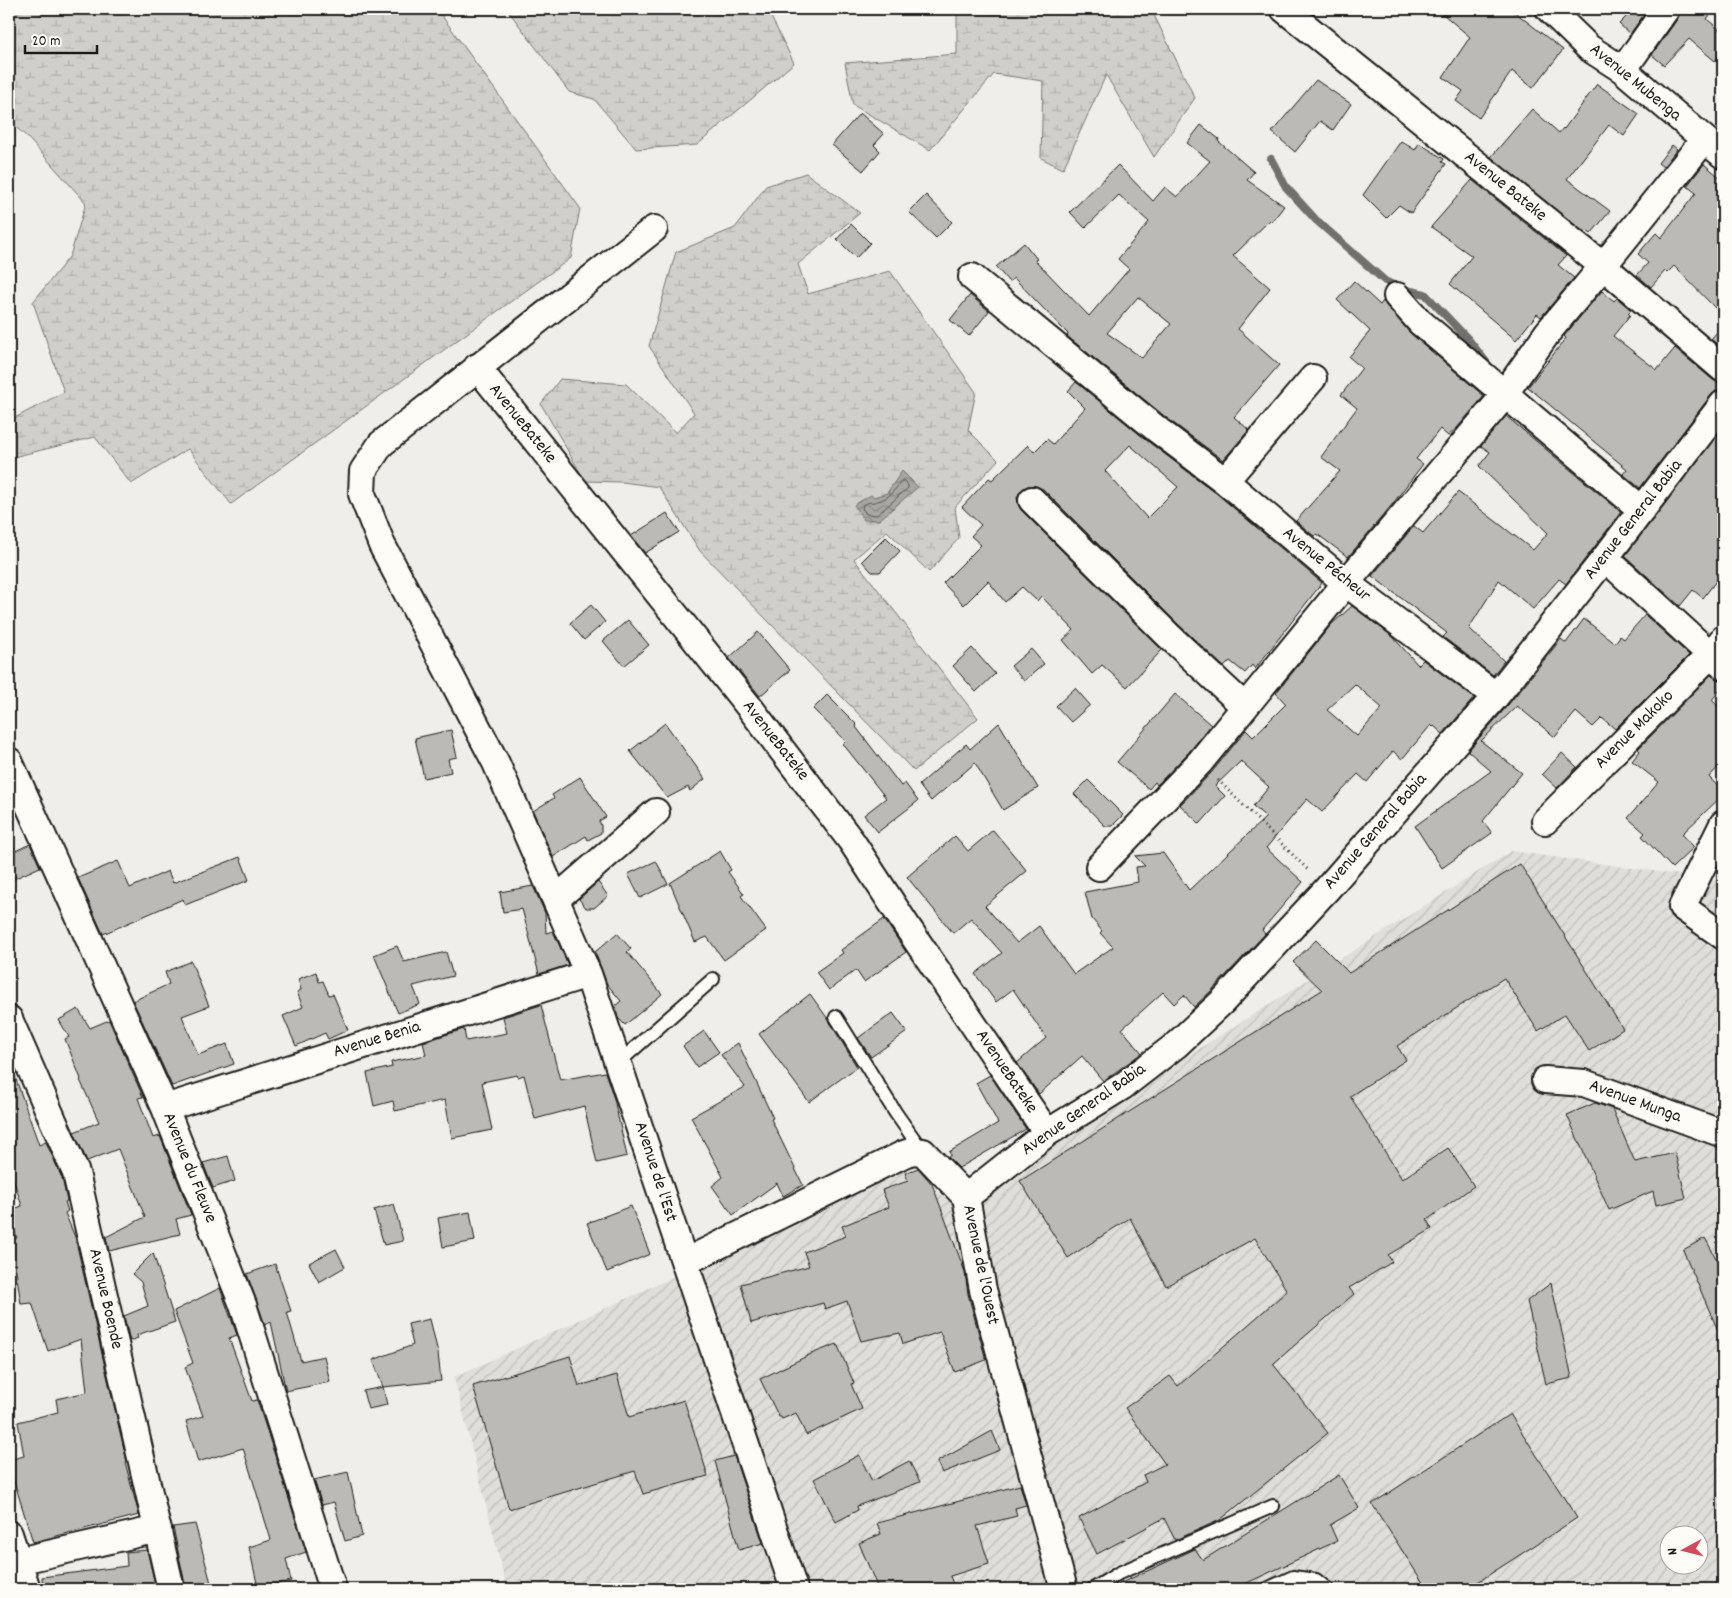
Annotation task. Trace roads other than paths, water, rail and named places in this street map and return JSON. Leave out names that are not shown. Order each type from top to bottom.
[{"type":"street","name":"Avenue Bateke","points":[[1284,9],[1603,266],[1723,369]]},
{"type":"street","name":"Avenue Mubenga","points":[[1548,9],[1589,48],[1623,70],[1714,148]]},
{"type":"street","points":[[1623,70],[1666,9]]},
{"type":"street","points":[[1100,867],[1200,762],[1504,393],[1548,332],[1603,266],[1714,148]]},
{"type":"street","name":"Avenue de l'Est","points":[[654,229],[381,444],[363,471],[362,494],[382,545],[496,763],[588,974],[794,1589]]},
{"type":"street","name":"Avenue Pécheur","points":[[972,277],[1159,431],[1225,481],[1346,583],[1496,696]]},
{"type":"street","points":[[1397,296],[1420,322],[1642,510]]},
{"type":"street","name":"AvenueBateke","points":[[477,367],[744,700],[852,842],[908,928],[1048,1132]]},
{"type":"street","points":[[1225,481],[1313,378]]},
{"type":"street","name":"Avenue General Babia","points":[[966,1197],[1048,1132],[1123,1086],[1176,1045],[1223,1001],[1327,889],[1496,696],[1723,404]]},
{"type":"street","points":[[1032,500],[1169,636],[1245,707]]},
{"type":"street","points":[[1605,558],[1719,653]]},
{"type":"street","name":"Avenue Makoko","points":[[1545,821],[1719,653]]},
{"type":"street","name":"Avenue du Fleuve","points":[[9,761],[165,1108],[243,1305],[333,1589]]},
{"type":"street","points":[[556,899],[656,812]]},
{"type":"street","points":[[1723,824],[1682,907],[1723,936]]},
{"type":"street","name":"Avenue Benia","points":[[165,1108],[588,974]]},
{"type":"street","name":"Avenue Boende","points":[[9,1019],[76,1173],[171,1589]]},
{"type":"street","name":"Avenue Munga","points":[[1545,1080],[1584,1082],[1723,1134]]},
{"type":"street","points":[[685,1262],[904,1154],[913,1151],[923,1152]]},
{"type":"street","name":"Avenue de l'Ouest","points":[[923,1152],[966,1197],[983,1290],[1064,1589]]},
{"type":"street","points":[[18,1561],[158,1529]]},
{"type":"street","points":[[9,1534],[27,1589]]},
{"type":"lane","points":[[618,1063],[713,978]]},
{"type":"lane","points":[[836,1017],[895,1112],[923,1152]]},
{"type":"lane","points":[[1093,1589],[1119,1573],[1273,1506]]},
{"type":"lane","points":[[1267,1589],[1293,1577],[1316,1580],[1327,1589]]},
{"type":"water","points":[[902,471],[918,487],[879,520],[864,520],[854,505],[871,495],[874,497],[887,493]]},
{"type":"waterway","points":[[1271,159],[1286,187],[1316,220],[1385,281],[1402,289],[1425,294],[1468,339],[1490,367]]}]
